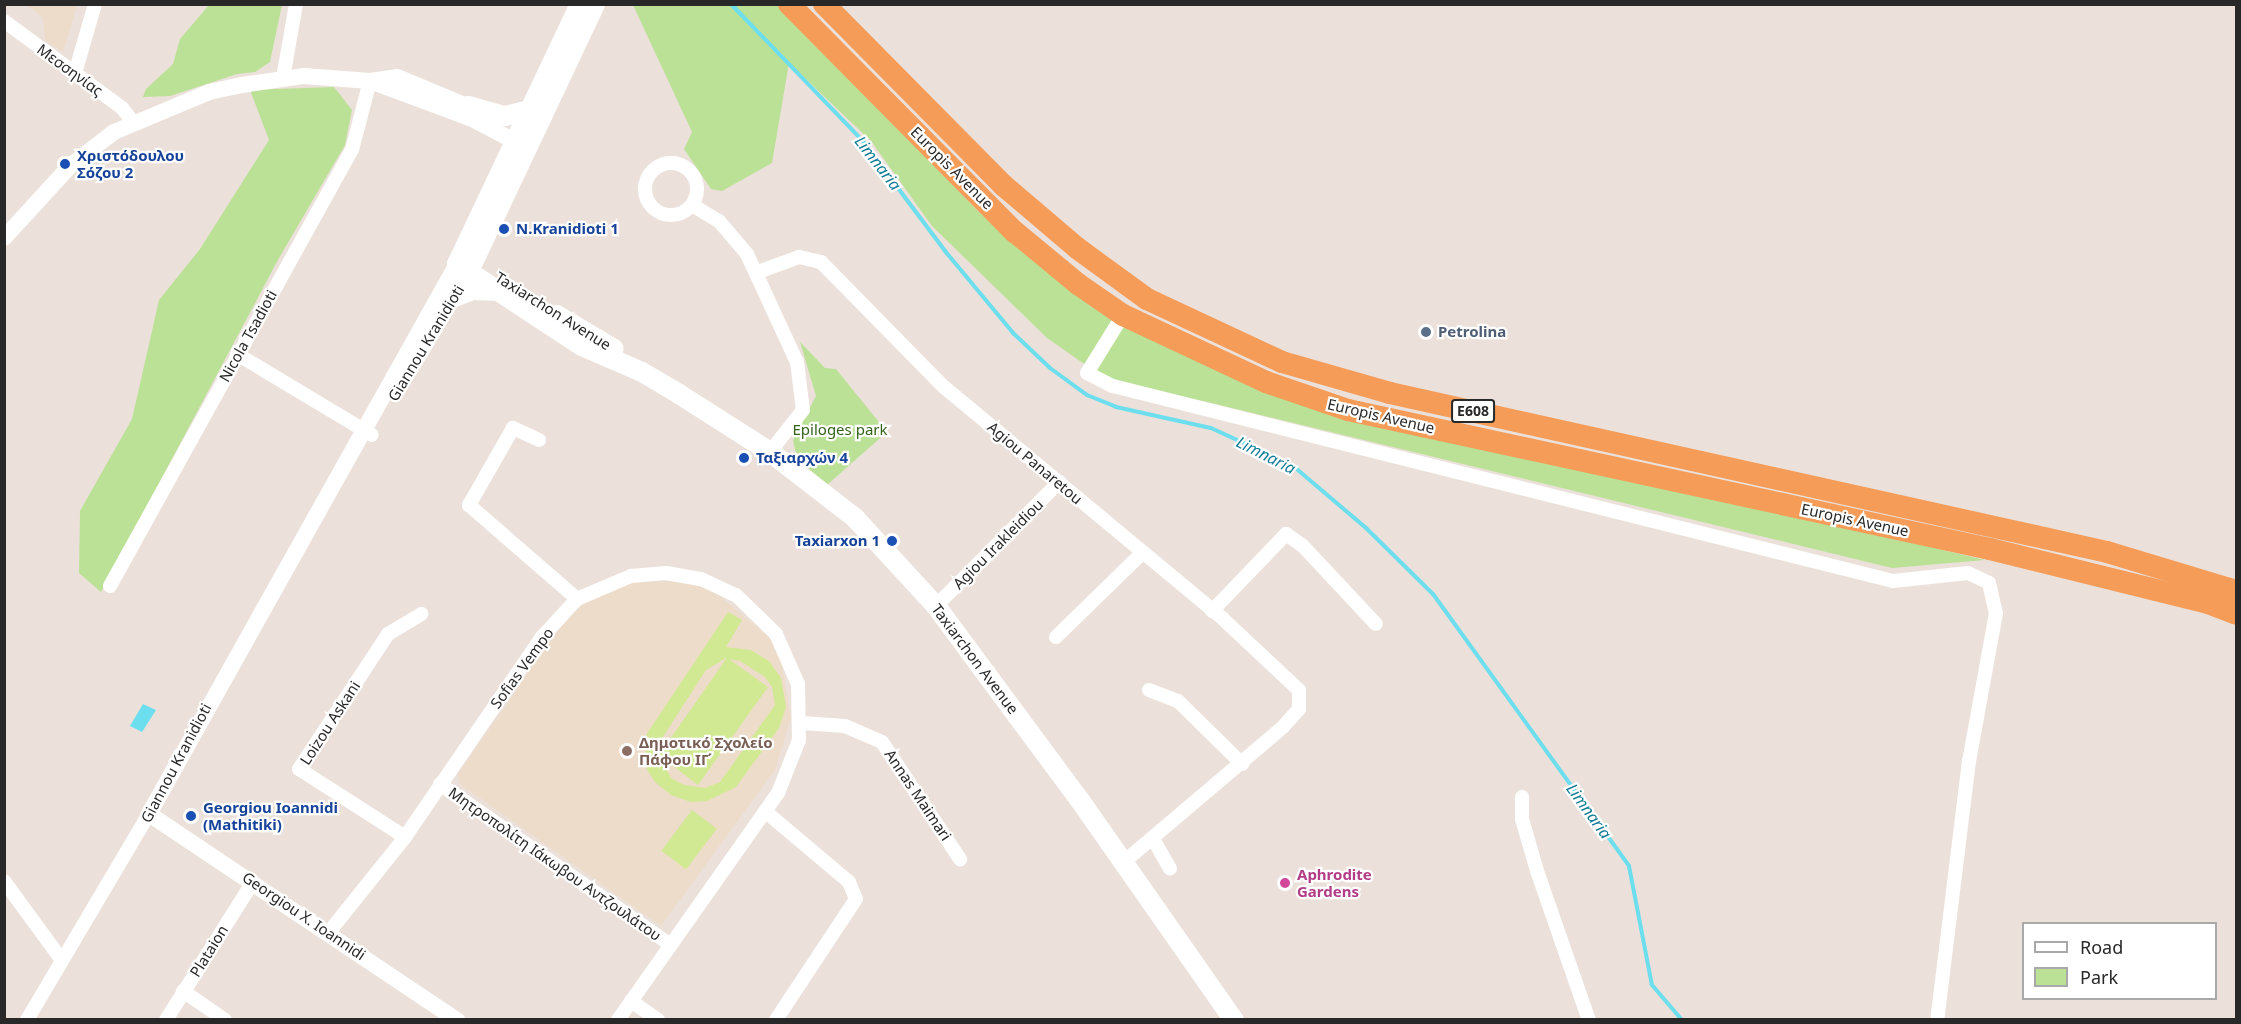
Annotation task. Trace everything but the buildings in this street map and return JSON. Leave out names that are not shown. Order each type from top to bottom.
[{"type":"highway","name":"Europis Avenue","points":[[789,4],[1016,232],[1078,284],[1123,315],[1266,382],[1348,410],[1990,549],[2208,603],[2236,614]]},
{"type":"highway","name":"Europis Avenue","points":[[824,4],[1003,185],[1077,248],[1147,298],[1282,362],[1390,393],[2107,552],[2236,591]]},
{"type":"main road","name":"Giannou Kranidioti","points":[[524,140],[529,110],[580,4]]},
{"type":"main road","name":"Giannou Kranidioti","points":[[466,262],[524,140],[595,4]]},
{"type":"main road","points":[[469,106],[505,116],[529,110]]},
{"type":"main road","name":"Taxiarchon Avenue","points":[[466,262],[502,291],[582,346],[642,372]]},
{"type":"main road","name":"Taxiarchon Avenue","points":[[466,262],[615,350],[642,372],[770,452],[855,518],[936,606],[1124,862],[1234,1020]]},
{"type":"main road","points":[[454,297],[473,290],[502,291]]},
{"type":"street","points":[[75,73],[95,4]]},
{"type":"street","points":[[283,78],[296,4]]},
{"type":"street","name":"Μεσσηνίας","points":[[4,21],[122,108],[132,121]]},
{"type":"street","points":[[4,238],[72,165],[132,121],[209,92],[283,78],[327,76],[370,81],[524,140]]},
{"type":"street","points":[[370,81],[397,77],[469,106],[524,140]]},
{"type":"street","name":"Nicola Tsadioti","points":[[110,586],[352,150],[370,81]]},
{"type":"street","points":[[692,205],[719,221],[758,272],[796,362],[803,410],[770,452]]},
{"type":"street","name":"Agiou Panaretou","points":[[758,272],[799,257],[821,262],[944,387],[1273,663],[1299,690],[1301,702],[1283,728],[1242,765]]},
{"type":"street","name":"Giannou Kranidioti","points":[[27,1020],[61,959],[149,814],[322,505],[454,297],[466,262]]},
{"type":"street","name":"Giannou Kranidioti","points":[[368,432],[466,262]]},
{"type":"street","points":[[1123,315],[1087,373],[1113,386],[1893,581],[1968,573],[1989,583],[1996,613],[1969,761],[1937,1020]]},
{"type":"street","points":[[237,354],[368,432]]},
{"type":"street","points":[[539,440],[513,428],[469,505],[577,599]]},
{"type":"street","name":"Agiou Irakleidiou","points":[[936,606],[1059,482]]},
{"type":"street","points":[[1212,611],[1286,534],[1302,545],[1376,624]]},
{"type":"street","points":[[1056,637],[1142,553]]},
{"type":"street","name":"Sofias Vempo","points":[[330,932],[405,837],[542,637],[577,599],[607,583],[648,574],[682,575],[722,587],[750,606],[776,634],[798,684],[802,723],[789,774],[618,1020]]},
{"type":"street","name":"Loizou Askani","points":[[405,837],[299,769],[388,634],[421,614]]},
{"type":"street","points":[[1124,862],[1242,765],[1178,701],[1149,690]]},
{"type":"street","name":"Annas Maimari","points":[[802,723],[845,726],[882,742],[960,859]]},
{"type":"street","name":"Μητροπολίτη Ιάκωβου Αντζουλάτου","points":[[440,784],[669,944]]},
{"type":"street","points":[[1522,797],[1522,819],[1541,883],[1589,1020]]},
{"type":"street","points":[[765,811],[849,882],[856,899],[776,1020]]},
{"type":"street","name":"Georgiou X. Ioannidi","points":[[149,814],[330,932],[457,1020]]},
{"type":"street","points":[[1153,839],[1170,869]]},
{"type":"street","points":[[4,880],[61,959]]},
{"type":"street","name":"Plataion","points":[[166,1020],[253,882]]},
{"type":"street","points":[[183,991],[225,1020]]},
{"type":"street","points":[[631,1001],[658,1020]]},
{"type":"shaded area","points":[[27,5],[77,5],[63,52],[45,40],[43,18]]},
{"type":"shaded area","name":"Δημοτικό Σχολείο Πάφου ΙΓ΄","points":[[675,581],[709,587],[770,638],[781,660],[791,718],[775,770],[661,926],[460,784],[458,774],[548,644],[579,605],[631,582]]},
{"type":"green space","points":[[209,5],[282,5],[270,62],[255,72],[237,74],[170,96],[143,97],[146,89],[173,64],[180,39]]},
{"type":"green space","points":[[633,5],[778,5],[979,212],[1088,300],[1304,400],[1985,560],[1892,568],[1207,402],[1110,382],[1047,338],[932,226],[871,141],[789,63],[772,163],[722,191],[711,189],[684,149],[692,132]]},
{"type":"green space","points":[[334,87],[352,110],[345,145],[279,258],[101,592],[79,573],[80,511],[132,419],[159,300],[200,249],[269,140],[250,90]]},
{"type":"green space","name":"Epiloges park","points":[[800,342],[825,368],[836,369],[887,432],[827,485],[797,459],[793,440],[816,396]]},
{"type":"green space","points":[[728,612],[742,620],[726,647],[751,650],[769,661],[781,678],[786,707],[779,728],[736,787],[707,801],[691,802],[671,795],[655,782],[647,769],[644,738]],"holes":[[[726,659],[659,755],[659,743],[706,670]],[[729,659],[740,661],[765,677],[772,687],[775,705],[720,782],[705,788],[684,785],[671,778],[660,756],[698,785],[768,687]]]},
{"type":"green space","points":[[692,810],[717,829],[686,869],[661,851]]},
{"type":"water","points":[[143,704],[156,710],[142,732],[130,726]]},
{"type":"waterway","name":"Limnaria","points":[[731,4],[862,140],[945,251],[1013,333],[1050,368],[1087,395],[1116,407],[1211,428],[1292,465],[1366,528],[1433,594],[1629,866],[1652,985],[1682,1020]]},
{"type":"place","name":"Χριστόδουλου Σόζου 2","points":[[65,164]]},
{"type":"place","name":"N.Kranidioti 1","points":[[504,229]]},
{"type":"place","name":"Petrolina","points":[[1426,332]]},
{"type":"place","name":"Ταξιαρχών 4","points":[[744,458]]},
{"type":"place","name":"Taxiarxon 1","points":[[892,541]]},
{"type":"place","name":"Δημοτικό Σχολείο Πάφου ΙΓ΄","points":[[627,751]]},
{"type":"place","name":"Georgiou Ioannidi (Mathitiki)","points":[[191,816]]},
{"type":"place","name":"Aphrodite Gardens","points":[[1285,883]]}]
